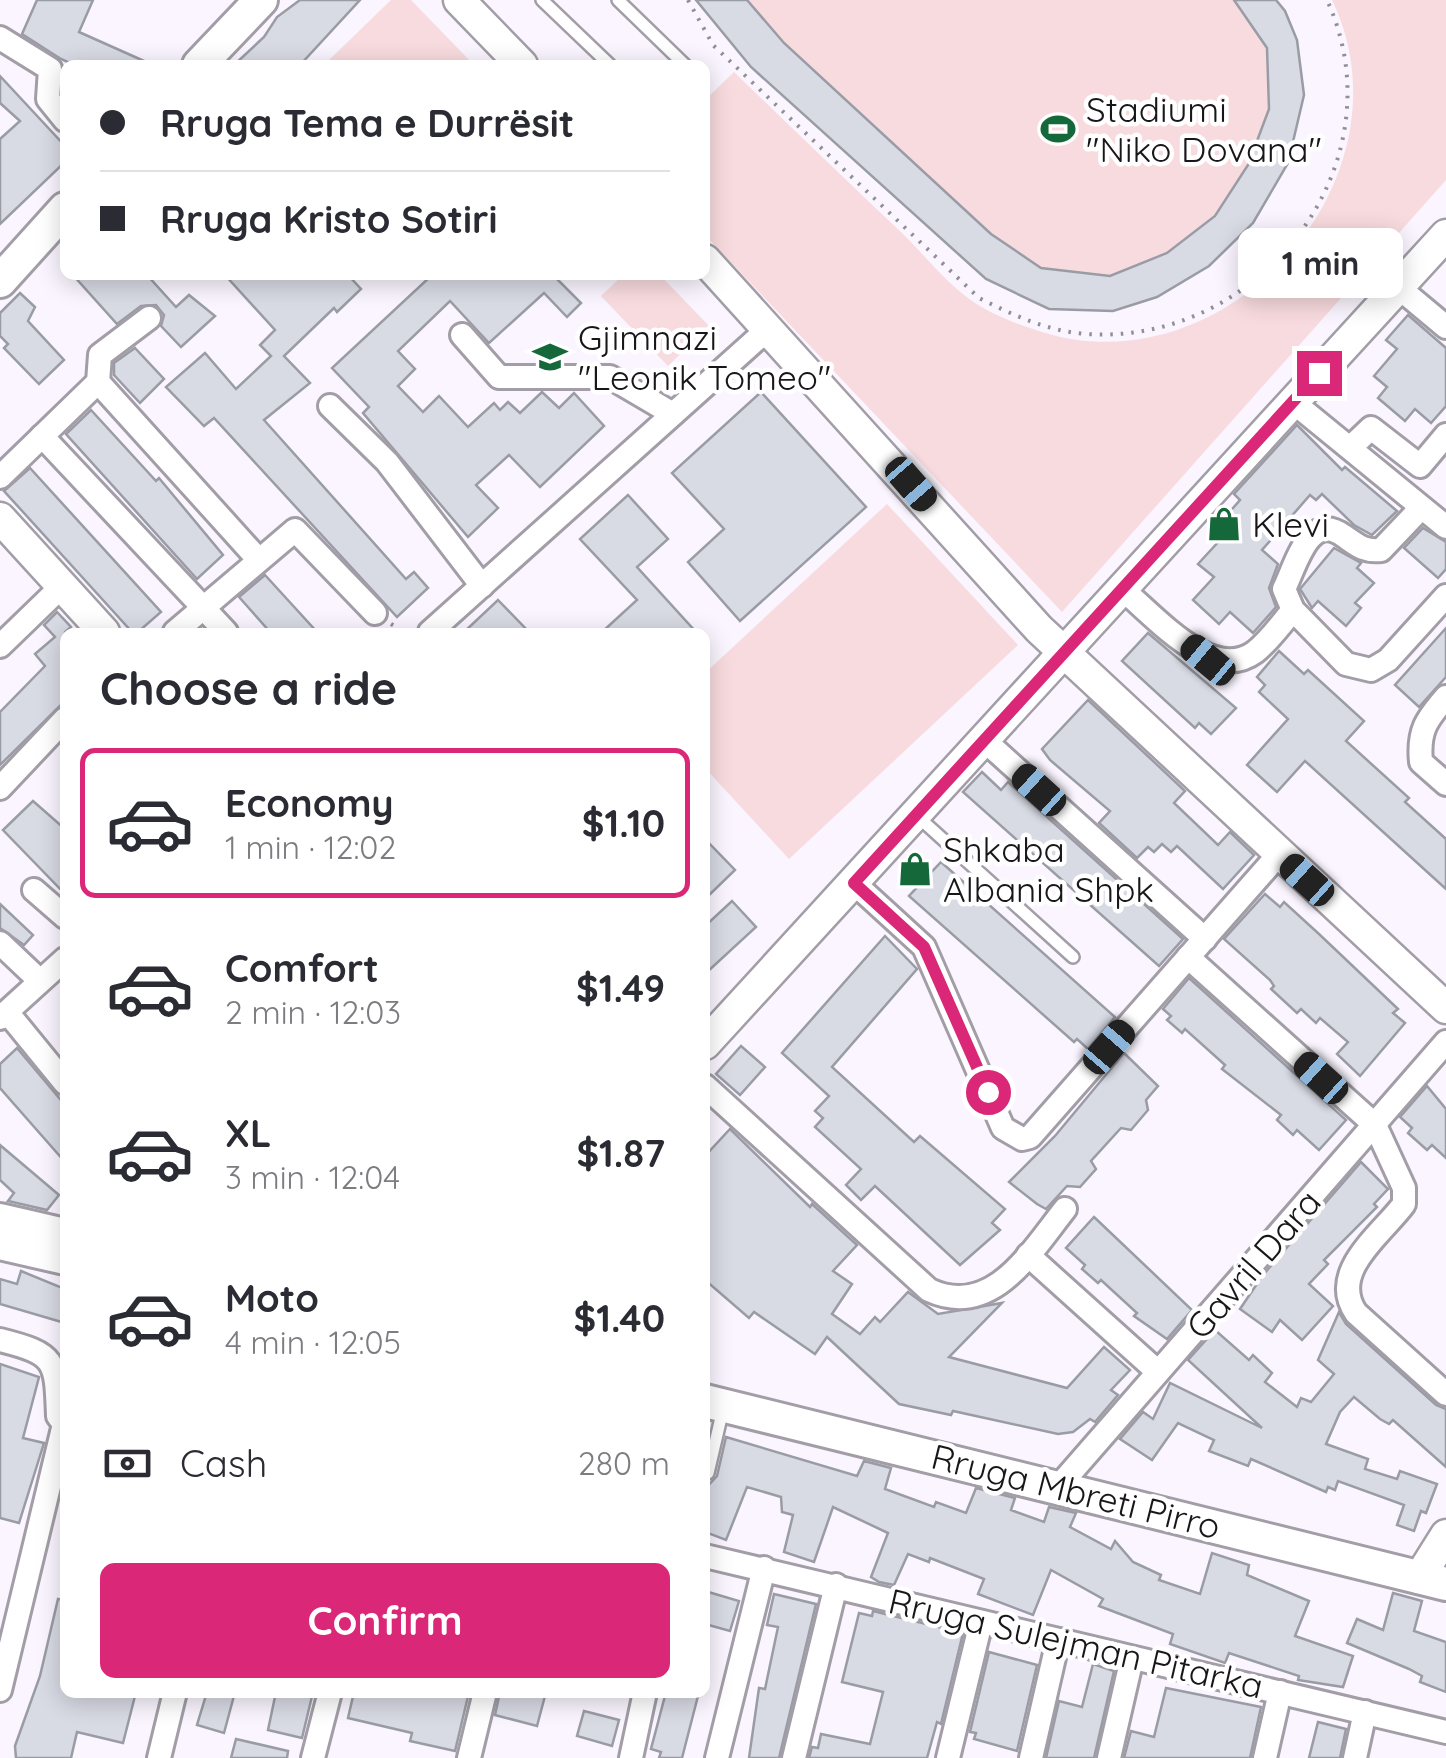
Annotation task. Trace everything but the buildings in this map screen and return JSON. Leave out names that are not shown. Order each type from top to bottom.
[{"type":"main road","points":[[204,60],[261,0]]},
{"type":"main road","points":[[0,281],[60,214]]},
{"type":"main road","points":[[0,1220],[60,1234]]},
{"type":"main road","points":[[0,1244],[60,1257]]},
{"type":"main road","name":"Rruga Mbreti Pirro","points":[[714,1403],[1433,1581]]},
{"type":"street","points":[[459,0],[517,60]]},
{"type":"street","points":[[0,38],[50,69],[48,98],[60,114]]},
{"type":"street","points":[[710,1039],[1446,236]]},
{"type":"street","points":[[710,265],[1039,629],[1446,1008]]},
{"type":"street","points":[[1398,287],[1446,327]]},
{"type":"street","points":[[0,477],[98,382],[100,355],[149,318]]},
{"type":"street","points":[[435,628],[768,328]]},
{"type":"street","points":[[462,335],[499,377],[610,377],[674,414]]},
{"type":"street","points":[[98,382],[258,559]]},
{"type":"street","points":[[1293,402],[1446,527]]},
{"type":"street","points":[[330,406],[387,462],[482,586]]},
{"type":"street","points":[[1350,448],[1371,428],[1420,466],[1446,436]]},
{"type":"street","points":[[42,436],[222,628]]},
{"type":"street","points":[[1420,508],[1380,550],[1368,551],[1330,528],[1312,533],[1284,589],[1293,610],[1346,664],[1371,670],[1388,660],[1446,596]]},
{"type":"street","points":[[0,518],[100,628]]},
{"type":"street","points":[[180,628],[289,532],[300,532],[375,612]]},
{"type":"street","points":[[0,646],[62,586]]},
{"type":"street","points":[[1122,589],[1208,660],[1238,662],[1256,651],[1293,610]]},
{"type":"street","points":[[1446,697],[1422,724],[1419,740],[1421,762],[1446,784]]},
{"type":"street","points":[[0,788],[60,724]]},
{"type":"street","points":[[984,740],[1205,939]]},
{"type":"street","points":[[854,883],[924,947],[1004,1128],[1016,1138],[1030,1136],[1279,854]]},
{"type":"street","points":[[34,890],[60,912]]},
{"type":"street","points":[[0,943],[40,980]]},
{"type":"street","points":[[1188,957],[1374,1126],[1404,1188],[1404,1204],[1353,1266],[1345,1282],[1346,1299],[1356,1313],[1446,1394]]},
{"type":"street","points":[[60,962],[4,1015],[60,1077]]},
{"type":"street","name":"Gavril Dara","points":[[1059,1486],[1446,1042]]},
{"type":"street","points":[[710,1091],[929,1290],[948,1298],[994,1290],[1064,1210]]},
{"type":"street","points":[[1028,1255],[1158,1372]]},
{"type":"street","points":[[0,1340],[45,1354],[60,1387],[60,1418]]},
{"type":"street","points":[[0,1690],[60,1444]]},
{"type":"street","points":[[1433,1581],[1446,1535]]},
{"type":"street","name":"Rruga Sulejman Pitarka","points":[[710,1557],[1446,1732]]},
{"type":"street","points":[[718,1758],[764,1568]]},
{"type":"street","points":[[794,1758],[836,1585]]},
{"type":"street","points":[[948,1758],[982,1622]]},
{"type":"street","points":[[1031,1758],[1058,1640]]},
{"type":"street","points":[[1108,1758],[1132,1658]]},
{"type":"street","points":[[1265,1758],[1280,1692]]},
{"type":"street","points":[[159,1758],[173,1698]]},
{"type":"street","points":[[313,1758],[328,1698]]},
{"type":"street","points":[[469,1758],[484,1698]]},
{"type":"street","points":[[630,1758],[643,1698]]},
{"type":"street","points":[[1354,1758],[1364,1712]]},
{"type":"lane","points":[[542,0],[605,60]]},
{"type":"lane","points":[[618,0],[680,60]]},
{"type":"lane","points":[[916,814],[1073,957]]},
{"type":"lane","points":[[710,1450],[714,1403]]},
{"type":"path","points":[[688,0],[713,45],[979,298],[1032,322],[1086,334],[1129,333],[1180,323],[1230,300],[1268,272],[1299,239],[1325,196],[1341,152],[1347,114],[1346,71],[1327,0]]},
{"type":"shaded area","points":[[391,0],[411,0],[469,60],[329,60]]},
{"type":"shaded area","name":"Stadiumi \"Niko Dovana\"","points":[[698,0],[1276,0],[1304,95],[1288,163],[1253,223],[1209,266],[1157,297],[1113,311],[1049,309]]},
{"type":"shaded area","points":[[1332,0],[1446,0],[1446,180],[1062,612],[710,240],[710,95],[734,72],[947,280],[983,308],[1045,333],[1114,342],[1180,329],[1240,298],[1290,253],[1328,197],[1349,134],[1352,67]]},
{"type":"shaded area","points":[[618,280],[665,280],[709,326],[668,366],[601,296]]},
{"type":"shaded area","points":[[887,504],[1018,645],[789,859],[710,773],[710,668]]},
{"type":"place","name":"Stadiumi \"Niko Dovana\"","points":[[1058,129]]},
{"type":"place","name":"Gjimnazi \"Leonik Tomeo\"","points":[[550,357]]},
{"type":"place","name":"Klevi","points":[[1224,524]]},
{"type":"place","name":"Shkaba Albania Shpk","points":[[915,869]]},
{"type":"route","points":[[988,1092],[924,947],[854,883],[1319,373]]}]
